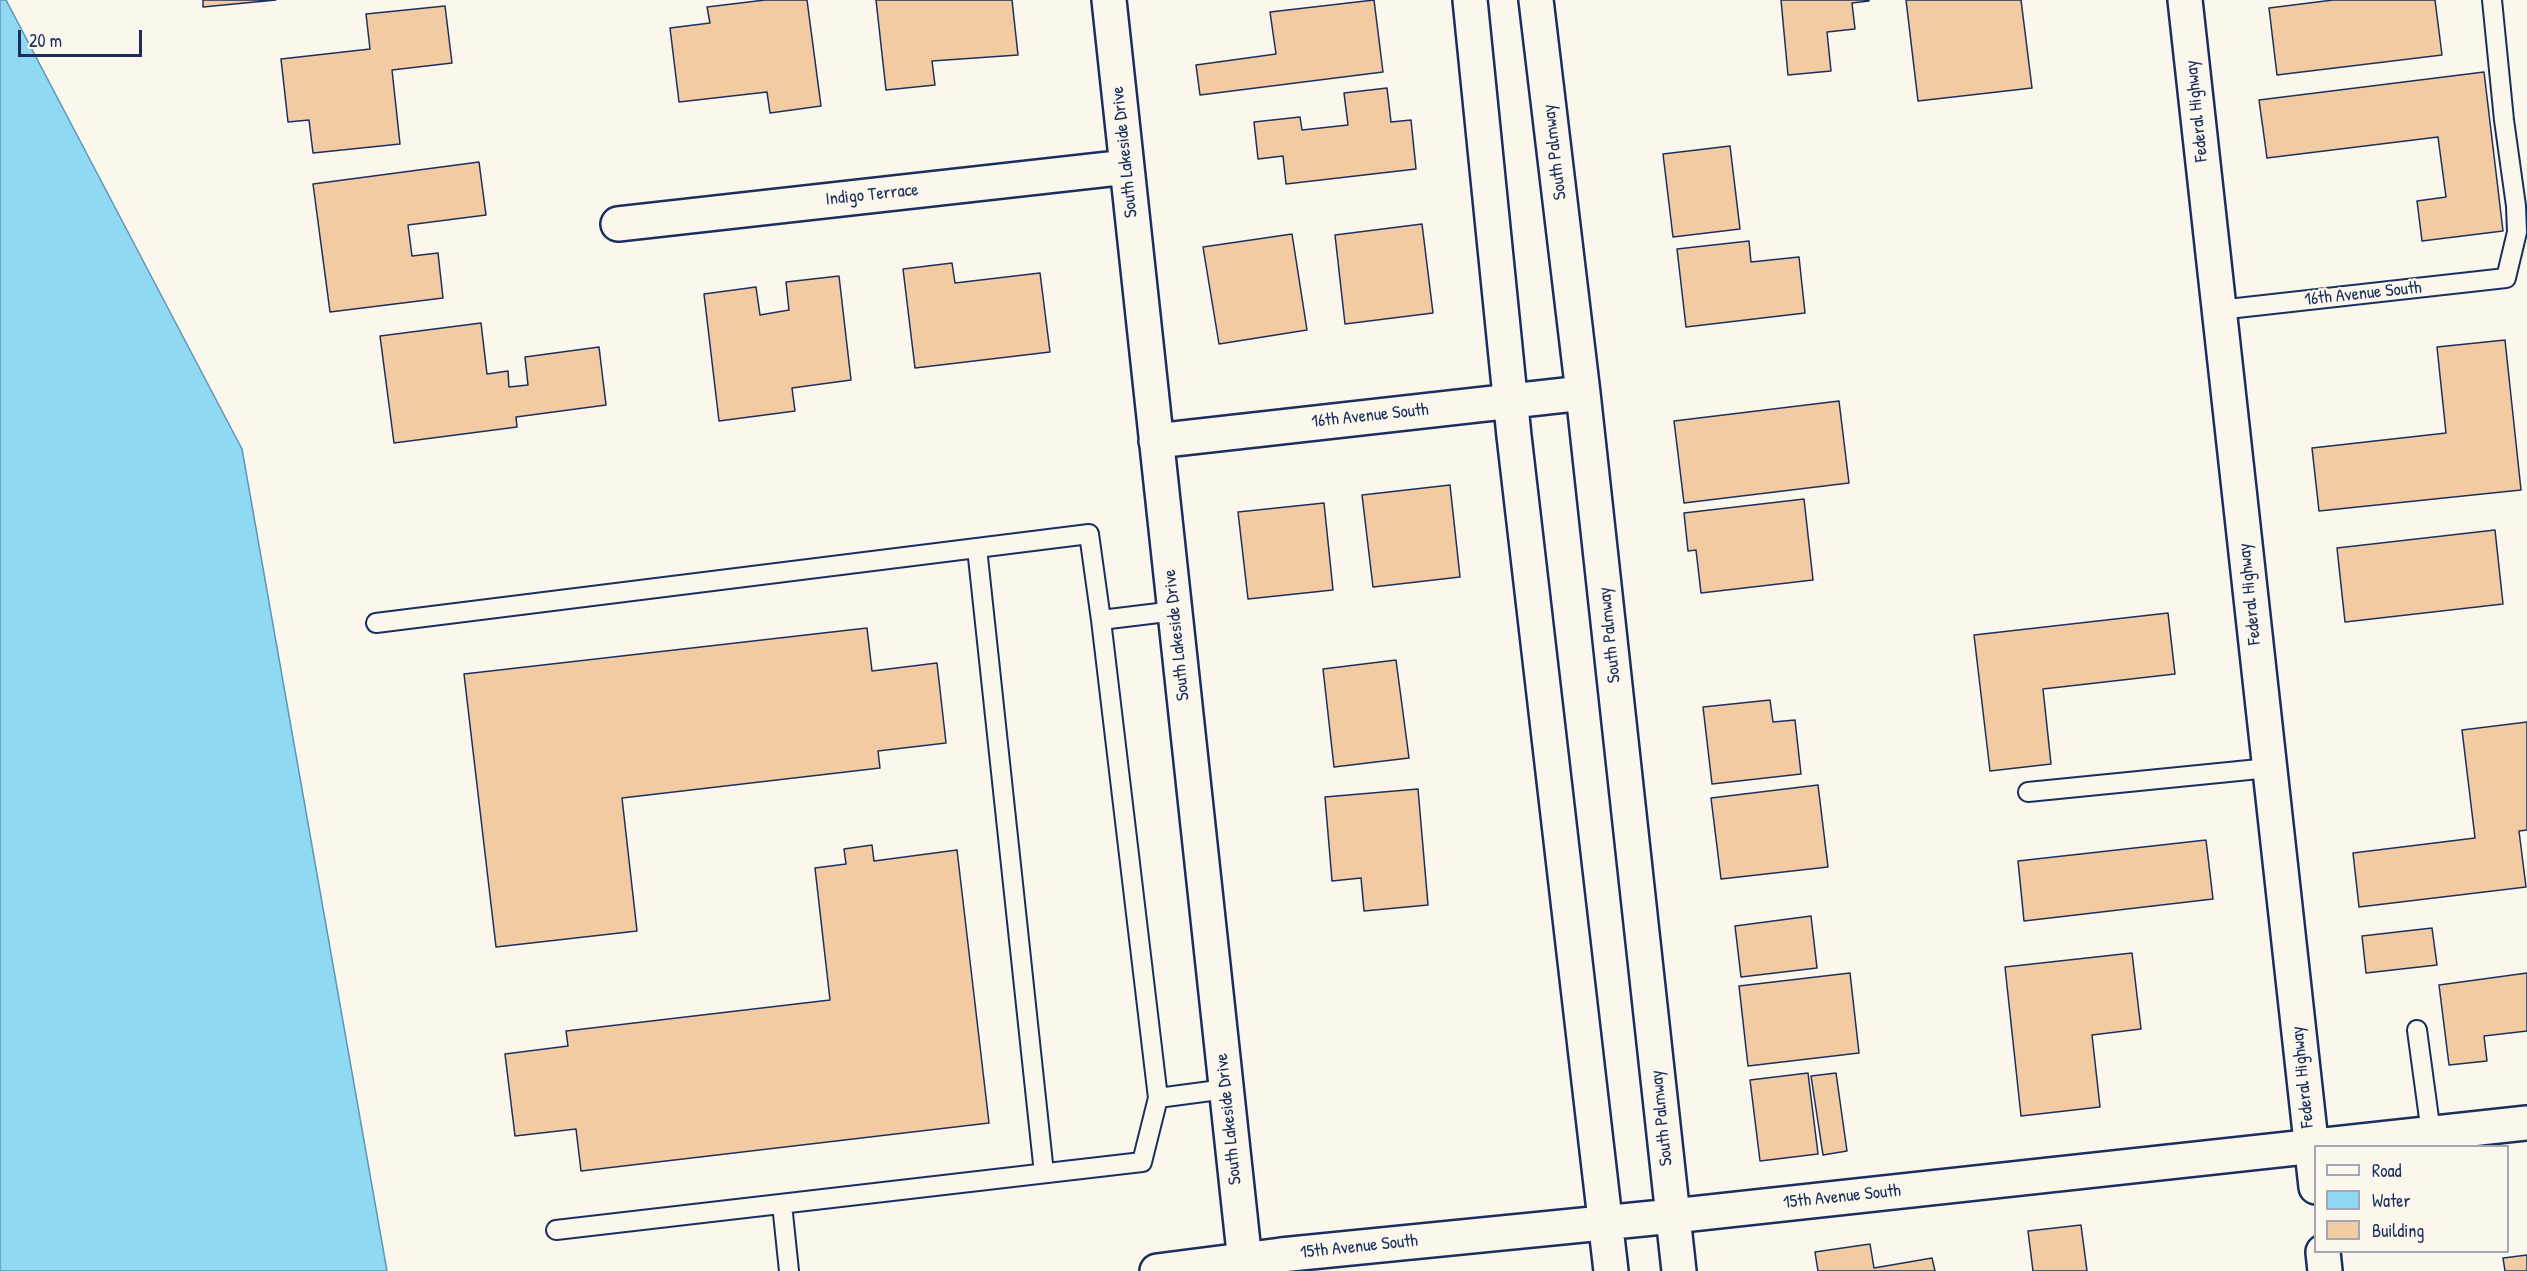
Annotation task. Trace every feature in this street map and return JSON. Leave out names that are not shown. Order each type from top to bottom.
[{"type":"street","name":"South Lakeside Drive","points":[[1109,0],[1245,1266]]},
{"type":"street","points":[[1470,0],[1510,401],[1611,1271]]},
{"type":"street","name":"South Palmway","points":[[1536,0],[1583,393],[1679,1271]]},
{"type":"street","name":"Federal Highway","points":[[2185,0],[2314,1170]]},
{"type":"street","name":"Indigo Terrace","points":[[618,224],[1127,167]]},
{"type":"street","name":"16th Avenue South","points":[[1156,441],[1583,393]]},
{"type":"street","name":"15th Avenue South","points":[[1157,1271],[1245,1266],[1606,1222],[2527,1123]]},
{"type":"street","points":[[2322,1253],[2325,1271]]},
{"type":"lane","name":"16th Avenue South","points":[[2219,310],[2506,278],[2517,232],[2516,206],[2492,0]]},
{"type":"lane","points":[[376,623],[1089,534],[1158,1098],[1142,1162],[556,1230]]},
{"type":"lane","points":[[977,548],[1044,1173]]},
{"type":"lane","points":[[1101,620],[1175,611]]},
{"type":"lane","points":[[2028,792],[2269,768]]},
{"type":"lane","points":[[2417,1030],[2431,1133]]},
{"type":"lane","points":[[1158,1098],[1226,1089]]},
{"type":"lane","points":[[782,1204],[789,1271]]},
{"type":"water","points":[[0,0],[6,0],[242,449],[387,1271],[0,1271]]},
{"type":"building","points":[[203,0],[276,0],[203,7]]},
{"type":"building","points":[[765,0],[807,0],[821,106],[770,113],[767,92],[679,102],[670,28],[710,23],[707,7]]},
{"type":"building","points":[[876,0],[1012,0],[1018,55],[932,61],[935,85],[886,90]]},
{"type":"building","points":[[1374,0],[1383,72],[1200,95],[1196,65],[1276,54],[1270,12]]},
{"type":"building","points":[[1781,0],[1869,1],[1852,3],[1855,29],[1827,32],[1831,71],[1788,75]]},
{"type":"building","points":[[1906,0],[2021,0],[2032,88],[1918,101]]},
{"type":"building","points":[[2333,0],[2435,0],[2442,55],[2277,75],[2269,8]]},
{"type":"building","points":[[445,6],[452,63],[392,70],[400,144],[313,153],[309,120],[288,122],[281,59],[370,49],[366,14]]},
{"type":"building","points":[[2484,72],[2503,231],[2422,241],[2417,201],[2446,197],[2438,137],[2267,158],[2259,100]]},
{"type":"building","points":[[1387,88],[1391,122],[1411,120],[1416,169],[1286,184],[1283,156],[1258,159],[1254,122],[1300,117],[1302,130],[1348,125],[1344,93]]},
{"type":"building","points":[[1730,146],[1740,229],[1673,237],[1663,154]]},
{"type":"building","points":[[479,162],[486,215],[408,225],[412,256],[438,253],[443,298],[330,312],[313,184]]},
{"type":"building","points":[[1422,224],[1433,313],[1345,324],[1335,235]]},
{"type":"building","points":[[1292,234],[1307,330],[1219,344],[1203,247]]},
{"type":"building","points":[[1749,241],[1751,262],[1799,257],[1805,313],[1686,327],[1677,249]]},
{"type":"building","points":[[952,263],[955,283],[1040,273],[1050,352],[915,368],[903,269]]},
{"type":"building","points":[[839,276],[851,380],[792,388],[795,411],[719,421],[704,294],[756,287],[760,315],[789,310],[786,282]]},
{"type":"building","points":[[481,323],[487,374],[508,371],[509,387],[528,385],[525,357],[599,347],[606,405],[516,417],[517,427],[394,443],[380,336]]},
{"type":"building","points":[[2505,340],[2521,490],[2319,511],[2312,448],[2446,433],[2437,347]]},
{"type":"building","points":[[1839,401],[1849,483],[1684,503],[1674,421]]},
{"type":"building","points":[[1450,485],[1460,577],[1373,587],[1362,495]]},
{"type":"building","points":[[1804,499],[1813,580],[1701,593],[1696,550],[1688,551],[1684,513]]},
{"type":"building","points":[[1324,503],[1333,590],[1248,599],[1238,512]]},
{"type":"building","points":[[2495,530],[2503,604],[2345,622],[2337,548]]},
{"type":"building","points":[[2168,613],[2175,674],[2043,689],[2051,764],[1990,771],[1974,635]]},
{"type":"building","points":[[867,628],[872,671],[937,663],[946,743],[878,751],[880,768],[622,798],[637,931],[496,947],[464,674]]},
{"type":"building","points":[[1396,660],[1409,758],[1334,767],[1323,669]]},
{"type":"building","points":[[1770,700],[1773,722],[1795,720],[1801,774],[1712,784],[1703,707]]},
{"type":"building","points":[[2527,722],[2527,830],[2519,831],[2526,887],[2359,907],[2353,853],[2475,838],[2462,730]]},
{"type":"building","points":[[1818,785],[1828,867],[1721,879],[1711,798]]},
{"type":"building","points":[[1418,789],[1428,905],[1364,911],[1361,878],[1332,881],[1325,797]]},
{"type":"building","points":[[2206,840],[2213,899],[2024,921],[2018,861]]},
{"type":"building","points":[[872,845],[874,861],[957,850],[989,1123],[581,1171],[576,1129],[515,1136],[505,1054],[568,1046],[566,1031],[830,1000],[815,868],[846,864],[844,849]]},
{"type":"building","points":[[1811,916],[1817,968],[1741,977],[1735,926]]},
{"type":"building","points":[[2432,928],[2437,965],[2366,973],[2362,936]]},
{"type":"building","points":[[2132,953],[2141,1029],[2092,1035],[2100,1107],[2021,1116],[2005,967]]},
{"type":"building","points":[[1850,973],[1859,1053],[1748,1066],[1739,986]]},
{"type":"building","points":[[2527,973],[2527,1031],[2484,1036],[2487,1061],[2449,1065],[2439,985]]},
{"type":"building","points":[[1808,1073],[1818,1154],[1760,1161],[1750,1080]]},
{"type":"building","points":[[1836,1073],[1847,1151],[1823,1155],[1811,1076]]},
{"type":"building","points":[[2081,1225],[2087,1271],[2033,1271],[2028,1231]]},
{"type":"building","points":[[1870,1244],[1874,1268],[1932,1258],[1935,1271],[1818,1271],[1815,1252]]},
{"type":"building","points":[[2527,1255],[2527,1271],[2505,1271],[2503,1258]]}]
